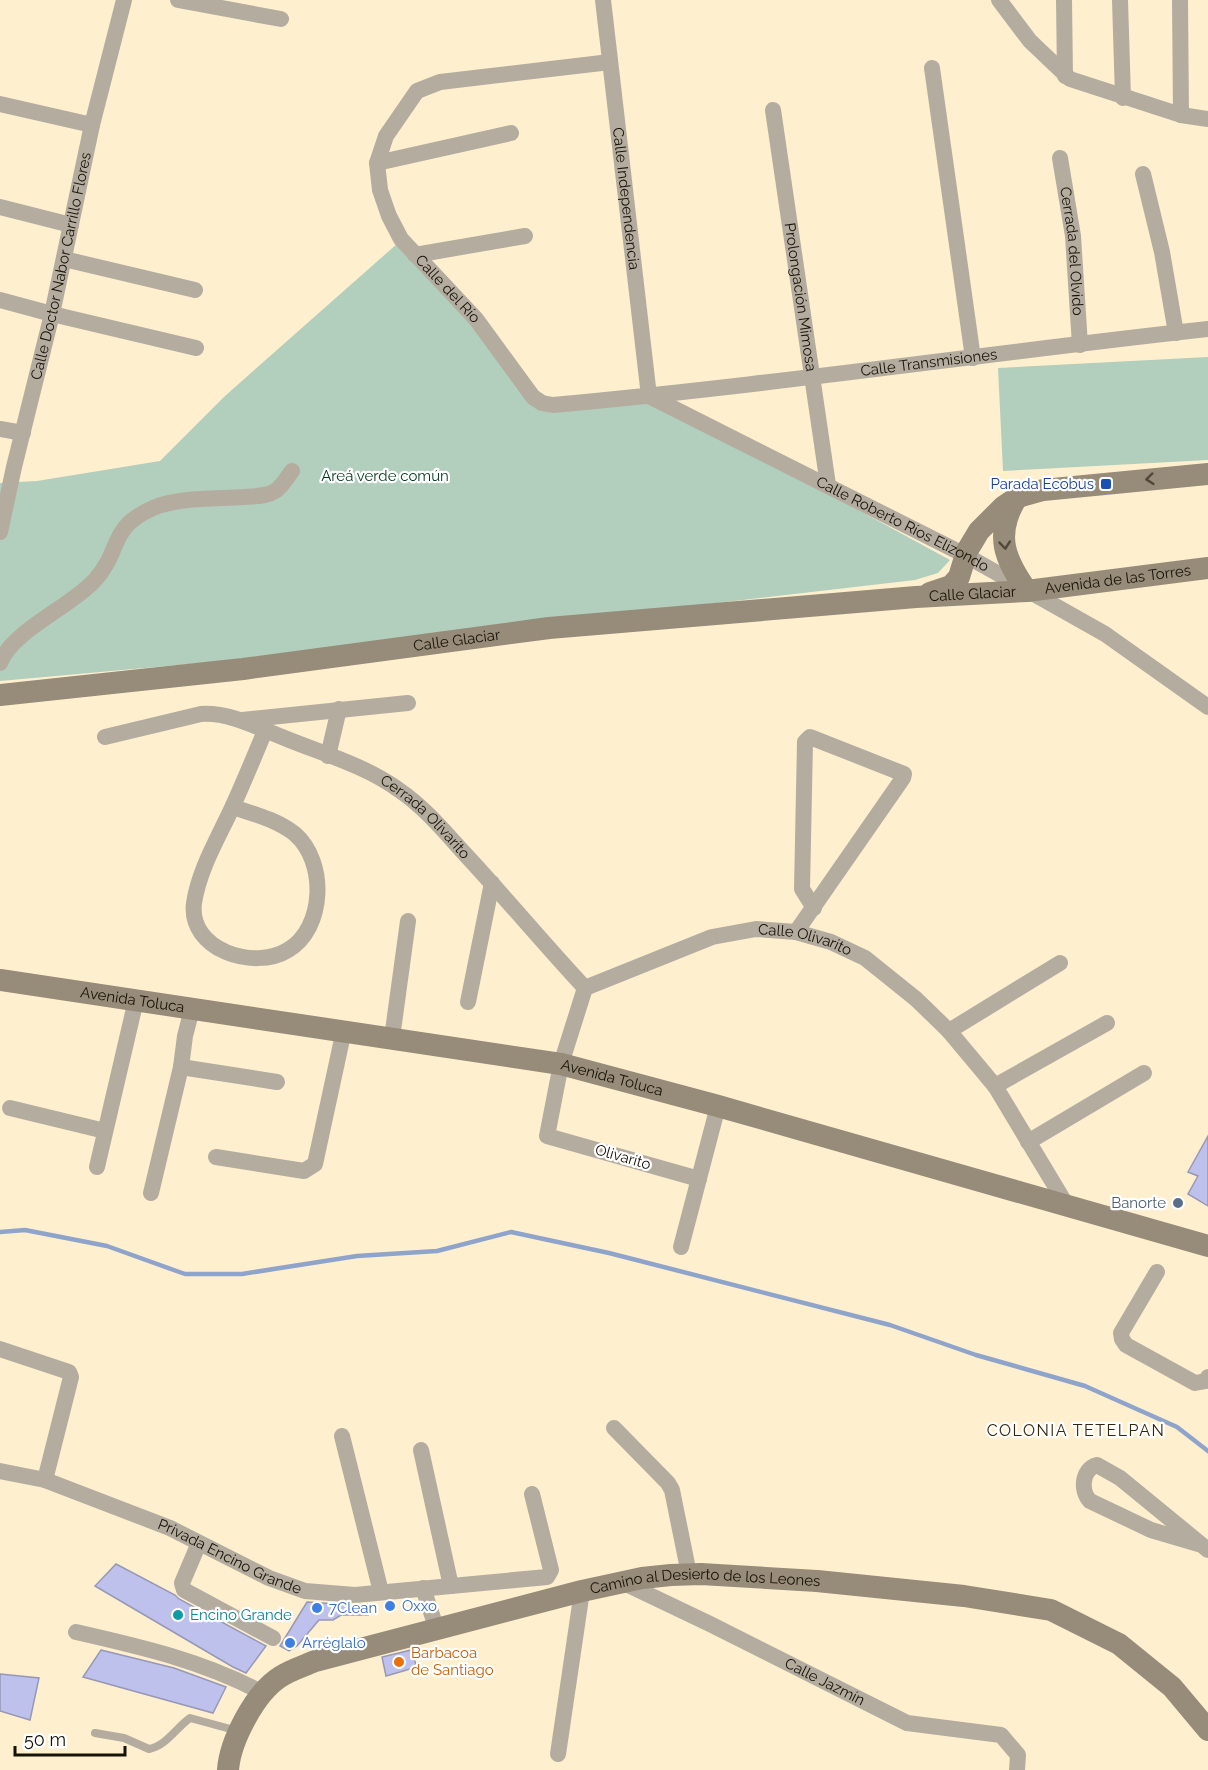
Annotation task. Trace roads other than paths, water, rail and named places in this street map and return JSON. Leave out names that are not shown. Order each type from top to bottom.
[{"type":"street","name":"Calle Doctor Nabor Carrillo Flores","points":[[0,532],[52,314],[92,126],[124,0]]},
{"type":"street","points":[[178,0],[251,7],[281,19]]},
{"type":"street","name":"Calle Independencia","points":[[603,0],[649,396]]},
{"type":"street","points":[[999,0],[1030,41],[1070,79],[1181,115],[1208,118]]},
{"type":"street","points":[[1064,0],[1065,76]]},
{"type":"street","points":[[1120,0],[1123,98]]},
{"type":"street","points":[[1180,0],[1181,115]]},
{"type":"street","name":"Calle del Río","points":[[610,62],[440,82],[417,91],[386,136],[377,163],[380,190],[389,216],[401,239],[476,320],[533,397],[542,403],[553,405],[649,396]]},
{"type":"street","points":[[932,68],[972,358]]},
{"type":"street","points":[[0,104],[92,126]]},
{"type":"street","name":"Prolongación Mimosa","points":[[773,110],[828,485]]},
{"type":"street","points":[[377,163],[511,133]]},
{"type":"street","name":"Cerrada del Olvido","points":[[1060,158],[1073,236],[1080,345]]},
{"type":"street","points":[[1143,174],[1162,252],[1176,333]]},
{"type":"street","points":[[0,207],[71,225]]},
{"type":"street","points":[[415,255],[525,236]]},
{"type":"street","points":[[64,259],[195,290]]},
{"type":"street","points":[[0,300],[196,348]]},
{"type":"street","name":"Calle Transmisiones","points":[[649,396],[1208,329]]},
{"type":"street","name":"Calle Roberto Ríos Elizondo","points":[[649,396],[965,555],[1105,634],[1208,707]]},
{"type":"street","points":[[0,429],[23,433]]},
{"type":"street","points":[[0,663],[21,637],[95,580],[107,561],[120,532],[134,517],[156,507],[189,501],[263,496],[275,491],[292,471]]},
{"type":"street","points":[[965,555],[979,531],[1018,497],[1043,490],[1208,474]]},
{"type":"street","points":[[1018,497],[1008,512],[1004,527],[1004,542],[1006,556],[1027,591]]},
{"type":"street","name":"Calle Glaciar","points":[[916,597],[951,586],[959,577],[965,555]]},
{"type":"street","name":"Avenida de las Torres","points":[[1027,591],[1208,568]]},
{"type":"street","name":"Calle Glaciar","points":[[0,695],[243,669],[549,628],[916,597],[1027,591]]},
{"type":"street","points":[[239,720],[408,703]]},
{"type":"street","points":[[328,756],[339,710]]},
{"type":"street","name":"Cerrada Olivarito","points":[[105,737],[201,714],[217,714],[239,720],[362,769],[398,789],[430,816],[492,883],[539,940],[585,988]]},
{"type":"street","points":[[233,807],[276,822],[296,835],[312,858],[318,880],[315,911],[306,934],[288,951],[264,957],[241,956],[218,950],[203,937],[196,920],[194,905],[201,875],[265,731]]},
{"type":"street","points":[[796,933],[814,908],[903,778],[904,774],[810,737],[805,742],[802,889],[814,908]]},
{"type":"street","points":[[468,1002],[492,883]]},
{"type":"street","points":[[392,1038],[408,921]]},
{"type":"street","name":"Calle Olivarito","points":[[585,988],[712,937],[756,929],[796,933],[831,942],[865,958],[916,999],[949,1031],[995,1086],[1066,1204]]},
{"type":"street","points":[[949,1031],[1060,963]]},
{"type":"street","name":"Avenida Toluca","points":[[0,980],[561,1064],[718,1106],[1208,1246]]},
{"type":"street","points":[[561,1064],[585,988]]},
{"type":"street","points":[[96,1167],[135,1000]]},
{"type":"street","points":[[151,1193],[181,1067],[185,1036],[192,1009]]},
{"type":"street","points":[[995,1086],[1107,1023]]},
{"type":"street","points":[[216,1157],[304,1171],[315,1164],[344,1030]]},
{"type":"street","name":"Olivarito","points":[[561,1064],[546,1136],[699,1179]]},
{"type":"street","points":[[181,1067],[277,1082]]},
{"type":"street","points":[[1028,1142],[1143,1073]]},
{"type":"street","points":[[681,1247],[718,1106]]},
{"type":"street","points":[[10,1108],[105,1131]]},
{"type":"street","points":[[1157,1272],[1121,1333],[1122,1340],[1126,1345],[1195,1383],[1206,1382],[1208,1377]]},
{"type":"street","points":[[0,1349],[69,1372],[71,1377],[45,1479]]},
{"type":"street","points":[[614,1428],[668,1483],[672,1490],[689,1574]]},
{"type":"street","points":[[342,1436],[381,1592]]},
{"type":"street","points":[[421,1450],[451,1586]]},
{"type":"street","points":[[1097,1465],[1120,1478],[1205,1547],[1151,1530],[1090,1501],[1084,1489],[1085,1473],[1090,1467],[1097,1465]]},
{"type":"street","name":"Privada Encino Grande","points":[[0,1470],[45,1479],[170,1528],[270,1578],[305,1591],[355,1594],[547,1577],[551,1570],[532,1494]]},
{"type":"street","points":[[199,1543],[182,1583],[184,1590],[273,1638]]},
{"type":"street","name":"Camino al Desierto de los Leones","points":[[228,1770],[238,1731],[262,1694],[280,1677],[315,1661],[582,1591],[622,1582],[689,1574],[817,1581],[964,1596],[1051,1610],[1119,1644],[1172,1687],[1208,1730]]},
{"type":"street","name":"Calle Jazmín","points":[[622,1582],[907,1723],[1001,1736],[1018,1755],[1017,1770]]},
{"type":"street","points":[[423,1588],[436,1630]]},
{"type":"street","points":[[558,1754],[582,1591]]},
{"type":"street","points":[[76,1632],[154,1650],[210,1668],[262,1694]]},
{"type":"lane","points":[[96,1733],[124,1738],[149,1749],[162,1744],[190,1718],[238,1731]]},
{"type":"waterway","points":[[0,1232],[25,1230],[107,1246],[185,1274],[242,1274],[357,1256],[437,1251],[511,1232],[609,1253],[890,1325],[976,1355],[1085,1386],[1177,1427],[1208,1451]]},
{"type":"place","name":"Parada Ecobus","points":[[1106,484]]},
{"type":"place","name":"Banorte","points":[[1178,1203]]},
{"type":"place","name":"Oxxo","points":[[390,1606]]},
{"type":"place","name":"7Clean","points":[[317,1608]]},
{"type":"place","name":"Encino Grande","points":[[178,1615]]},
{"type":"place","name":"Arréglalo","points":[[290,1643]]},
{"type":"place","name":"Barbacoa de Santiago","points":[[399,1662]]},
{"type":"district","name":"COLONIA TETELPAN","points":[[1076,1430]]},
{"type":"park label","name":"Areá verde común","points":[[385,476]]}]
